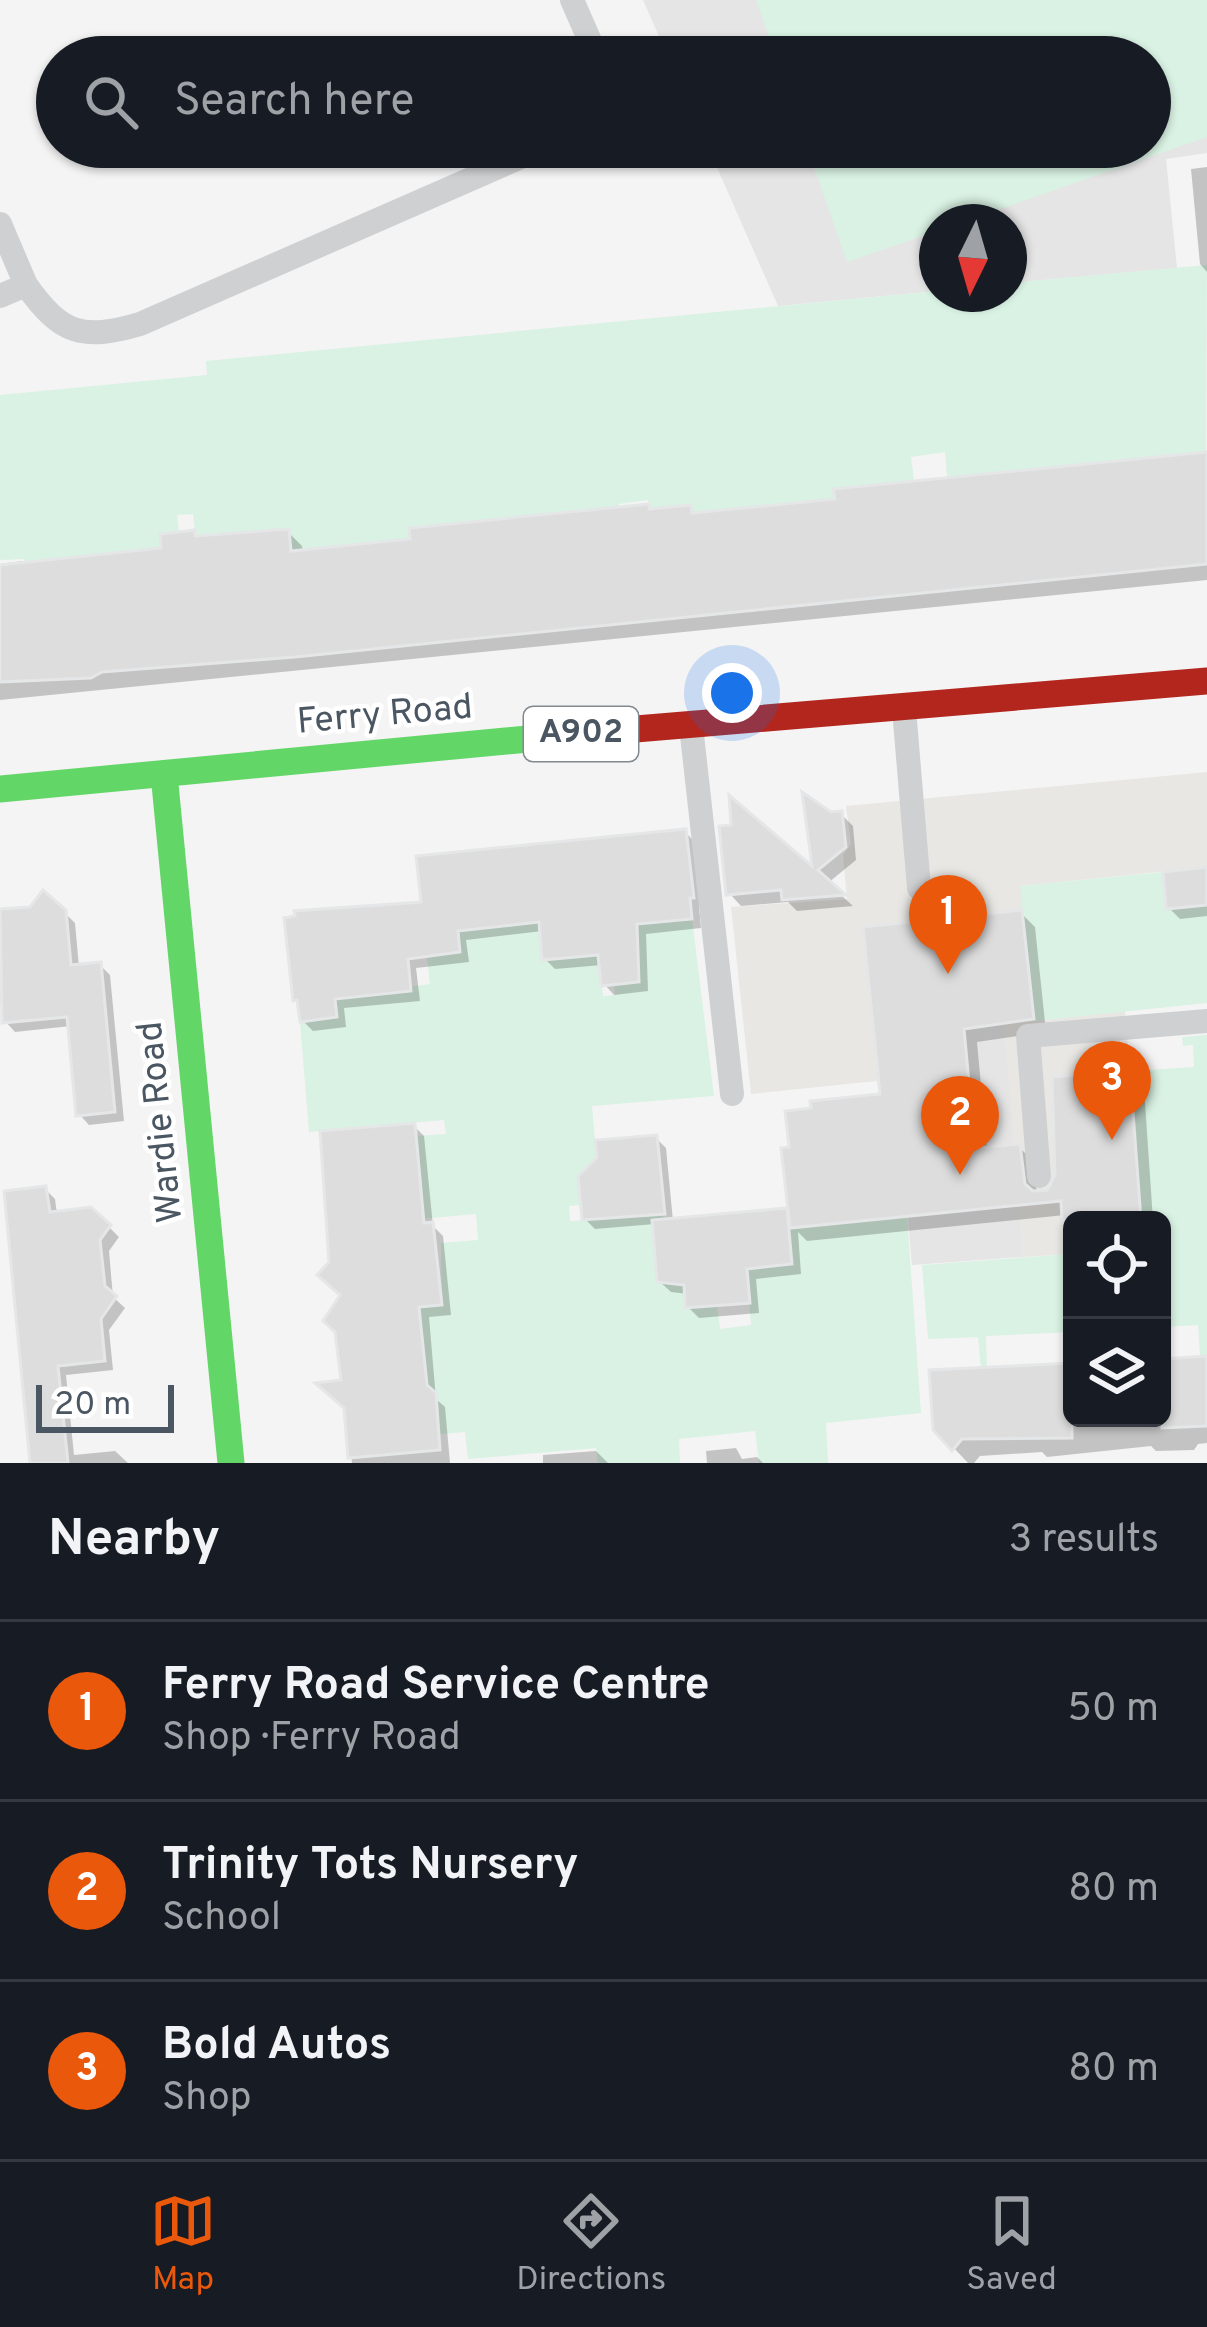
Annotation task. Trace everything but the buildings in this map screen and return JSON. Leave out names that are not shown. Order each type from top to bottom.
[{"type":"main road","name":"Ferry Road","points":[[0,788],[691,723],[1207,681]]},
{"type":"main road","points":[[1163,685],[1207,698]]},
{"type":"main road","name":"Wardie Road","points":[[164,774],[231,1463]]},
{"type":"lane","points":[[572,0],[588,36]]},
{"type":"lane","points":[[0,224],[26,285],[48,316],[73,331],[105,334],[140,324],[496,168]]},
{"type":"lane","points":[[0,296],[26,285]]},
{"type":"lane","points":[[904,707],[919,888]]},
{"type":"lane","points":[[691,723],[732,1094]]},
{"type":"lane","points":[[1039,1176],[1028,1036],[1207,1021]]},
{"type":"shaded area","points":[[643,0],[1207,0],[1207,153],[1171,158],[1171,36],[659,36]]},
{"type":"shaded area","points":[[717,168],[1167,168],[1177,268],[1027,281],[1027,204],[919,204],[919,293],[778,306]]},
{"type":"shaded area","points":[[1207,772],[1207,867],[1021,886],[1034,1021],[1125,1011],[1140,1211],[1063,1211],[1063,1255],[1023,1257],[1003,1025],[896,1079],[751,1094],[731,907],[847,899],[843,855],[851,844],[846,806]]},
{"type":"shaded area","points":[[1004,1025],[1023,1257],[912,1265],[892,1037]]},
{"type":"green space","points":[[756,0],[1207,0],[1207,137],[1171,150],[1171,36],[769,36]]},
{"type":"green space","points":[[814,168],[1118,168],[1015,204],[919,204],[919,237],[847,262]]},
{"type":"green space","points":[[1207,265],[1206,472],[1153,477],[1151,457],[1104,461],[1105,483],[1054,486],[1052,467],[1005,471],[1006,490],[957,497],[955,477],[947,477],[945,452],[911,457],[914,480],[858,496],[856,486],[834,488],[835,499],[715,511],[696,553],[690,505],[658,508],[650,517],[648,500],[619,504],[621,533],[278,654],[267,531],[249,532],[200,581],[193,514],[177,515],[179,532],[160,534],[164,585],[27,598],[24,559],[0,560],[0,395],[207,375],[206,361],[919,293],[919,312],[1027,312],[1027,281]]},
{"type":"green space","points":[[1163,872],[1166,909],[1207,899],[1207,1003],[1034,1021],[1020,886]]},
{"type":"green space","points":[[539,919],[543,960],[563,958],[597,943],[603,996],[615,995],[614,981],[640,960],[632,924],[692,919],[714,1096],[592,1106],[598,1175],[581,1205],[569,1206],[570,1221],[602,1219],[600,1192],[615,1174],[661,1170],[665,1250],[654,1252],[657,1282],[684,1285],[686,1308],[717,1305],[720,1329],[751,1325],[742,1212],[753,1210],[755,1230],[792,1264],[789,1228],[907,1215],[921,1413],[826,1423],[828,1463],[759,1463],[755,1431],[679,1439],[680,1463],[598,1463],[596,1448],[468,1459],[465,1432],[431,1435],[341,1380],[336,1338],[396,1310],[442,1305],[441,1243],[478,1240],[476,1214],[398,1221],[416,1136],[446,1134],[444,1120],[309,1132],[300,1022],[337,1017],[335,996],[410,991],[410,987],[430,984],[423,923],[446,954],[460,952],[458,931]]},
{"type":"green space","points":[[1207,1035],[1207,1357],[1200,1357],[1198,1325],[1171,1326],[1171,1211],[1140,1211],[1131,1071],[1194,1067],[1193,1045],[1183,1046],[1182,1037]]},
{"type":"green space","points":[[1063,1255],[1063,1332],[986,1336],[987,1368],[981,1368],[978,1337],[928,1339],[922,1265]]},
{"type":"traffic: fast","points":[[0,789],[612,731]]},
{"type":"traffic: fast","points":[[164,774],[231,1463]]},
{"type":"traffic: jam","points":[[612,731],[1207,681]]},
{"type":"place","name":"Ferry Road Service Centre","points":[[948,974]]},
{"type":"place","name":"Bold Autos","points":[[1112,1140]]},
{"type":"place","name":"Trinity Tots Nursery","points":[[960,1175]]}]
